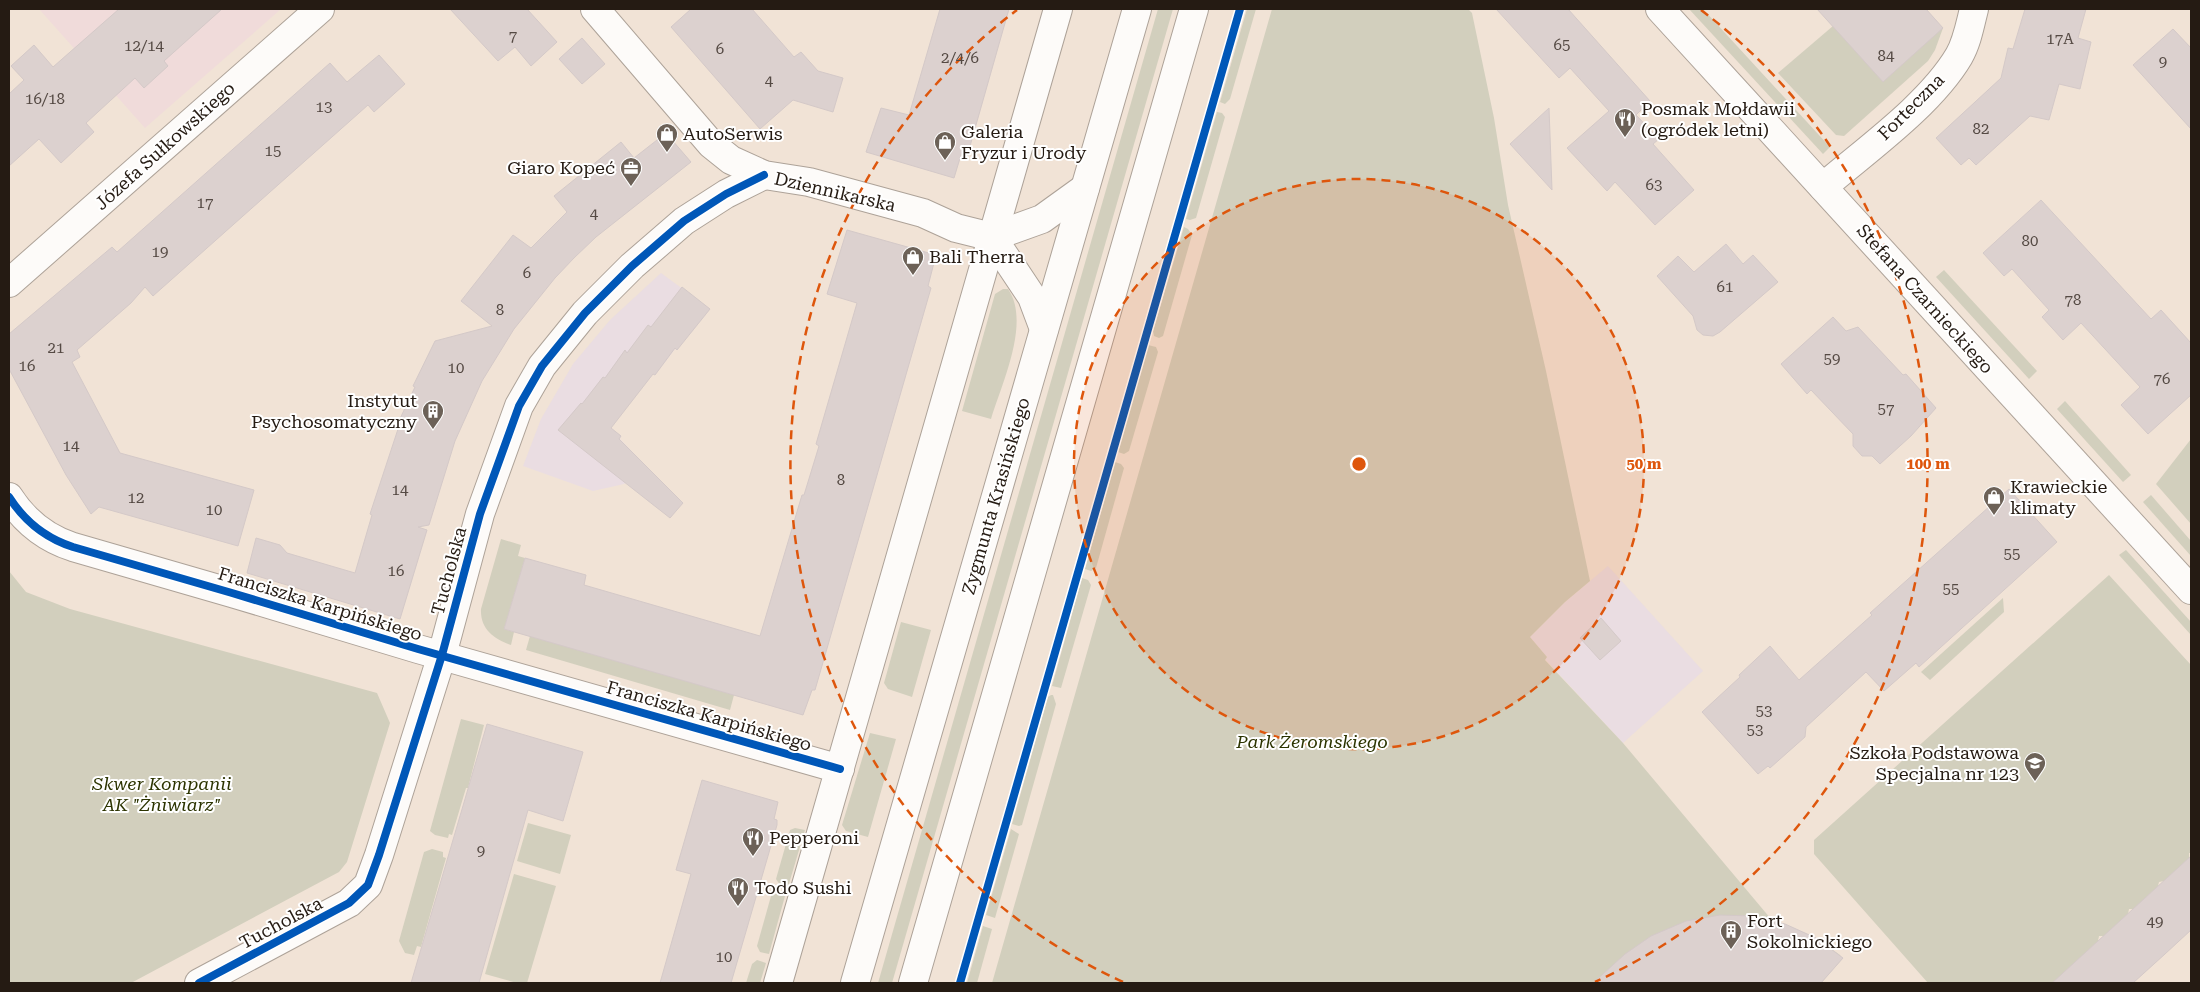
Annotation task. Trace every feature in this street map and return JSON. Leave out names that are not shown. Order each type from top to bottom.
[{"type":"street","name":"Józefa Sułkowskiego","points":[[9,283],[320,9]]},
{"type":"street","name":"Dziennikarska","points":[[595,9],[711,144],[731,160],[764,175],[809,182],[923,213],[956,228],[992,237]]},
{"type":"street","points":[[778,983],[1058,9]]},
{"type":"street","name":"Zygmunta Krasińskiego","points":[[855,983],[1137,9]]},
{"type":"street","points":[[913,983],[1194,9]]},
{"type":"street","name":"Stefana Czarnieckiego","points":[[1660,9],[2191,590]]},
{"type":"street","name":"Forteczna","points":[[1823,187],[1905,117],[1937,86],[1958,57],[1967,37],[1974,9]]},
{"type":"street","name":"Tucholska","points":[[199,983],[350,902],[368,885],[442,656],[480,514],[519,406],[542,366],[585,313],[632,266],[684,221],[726,194],[764,175]]},
{"type":"street","points":[[992,237],[1042,219],[1085,188]]},
{"type":"street","points":[[992,237],[1032,297],[1044,329]]},
{"type":"street","name":"Franciszka Karpińskiego","points":[[9,497],[17,509],[37,529],[55,541],[442,656],[840,769]]},
{"type":"shaded area","points":[[39,9],[281,9],[145,128]]},
{"type":"shaded area","points":[[661,273],[710,309],[677,350],[675,349],[655,375],[653,374],[609,427],[621,436],[620,439],[645,465],[624,484],[593,491],[523,466],[541,419],[573,364],[610,320]]},
{"type":"shaded area","points":[[1608,566],[1703,671],[1623,743],[1545,659],[1547,657],[1530,637],[1565,602]]},
{"type":"green space","points":[[1158,9],[1173,9],[892,983],[878,983]]},
{"type":"green space","points":[[1247,9],[1256,9],[1230,99],[1225,104],[1220,102]]},
{"type":"green space","name":"Park Żeromskiego","points":[[1272,9],[1468,9],[1472,13],[1494,118],[1508,205],[1546,371],[1590,581],[1565,602],[1530,637],[1547,657],[1545,660],[1623,743],[1771,919],[1816,938],[1840,955],[1842,959],[1821,983],[992,983]]},
{"type":"green space","points":[[1689,9],[1703,9],[1830,147],[1823,154]]},
{"type":"green space","points":[[1833,26],[1943,28],[1935,50],[1928,61],[1844,136],[1836,135],[1778,73]]},
{"type":"green space","points":[[1217,112],[1222,113],[1225,117],[1196,218],[1186,219]]},
{"type":"green space","points":[[1184,227],[1192,235],[1163,336],[1159,338],[1154,336],[1153,331]]},
{"type":"green space","points":[[1944,270],[2037,371],[2029,379],[1936,277]]},
{"type":"green space","points":[[1003,289],[1008,289],[1014,303],[1017,318],[1016,335],[1007,371],[991,419],[962,411],[995,294]]},
{"type":"green space","points":[[1148,345],[1156,347],[1158,352],[1129,451],[1124,454],[1118,452]]},
{"type":"green space","points":[[2065,401],[2131,475],[2123,482],[2057,409]]},
{"type":"green space","points":[[2191,439],[2191,524],[2156,484]]},
{"type":"green space","points":[[1115,462],[1121,464],[1124,468],[1096,568],[1091,571],[1085,569]]},
{"type":"green space","points":[[2151,495],[2191,541],[2191,556],[2143,502]]},
{"type":"green space","points":[[501,539],[521,545],[518,556],[525,558],[504,629],[514,632],[511,645],[499,640],[489,632],[481,616],[481,609]]},
{"type":"green space","points":[[2126,550],[2191,622],[2191,635],[2119,555]]},
{"type":"green space","name":"Skwer Kompanii AK \"Żniwiarz\"","points":[[9,571],[26,592],[70,609],[377,693],[390,723],[347,862],[339,872],[131,983],[9,983]]},
{"type":"green space","name":"Szkoła Podstawowa Specjalna nr 123","points":[[2109,575],[2191,665],[2191,853],[2189,853],[2189,858],[2164,881],[2159,882],[2158,886],[2134,909],[2129,909],[2128,914],[2104,936],[2099,936],[2098,941],[2053,983],[1928,983],[1814,854],[1814,840]]},
{"type":"green space","points":[[1082,578],[1088,580],[1091,585],[1061,688],[1052,686]]},
{"type":"green space","points":[[2003,598],[2004,612],[1930,680],[1921,672]]},
{"type":"green space","points":[[901,622],[931,630],[912,697],[888,689],[884,683]]},
{"type":"green space","points":[[530,636],[734,695],[730,710],[526,650]]},
{"type":"green space","points":[[1053,695],[1056,704],[1022,825],[1019,826],[1012,824],[1048,697]]},
{"type":"green space","points":[[461,719],[484,725],[468,788],[466,788],[452,835],[449,834],[448,838],[435,835],[430,831]]},
{"type":"green space","points":[[870,733],[896,739],[868,837],[846,831],[842,825]]},
{"type":"green space","points":[[528,823],[571,835],[560,874],[517,861]]},
{"type":"green space","points":[[795,828],[805,830],[788,887],[780,885],[776,879],[790,830]]},
{"type":"green space","points":[[1011,829],[1019,834],[995,918],[986,915]]},
{"type":"green space","points":[[432,849],[443,852],[443,857],[446,858],[421,947],[417,946],[414,955],[405,953],[399,941],[424,852]]},
{"type":"green space","points":[[514,874],[556,886],[527,983],[517,983],[485,974]]},
{"type":"green space","points":[[777,893],[785,896],[769,954],[760,952],[757,946],[771,896]]},
{"type":"green space","points":[[983,926],[992,929],[977,983],[967,983]]},
{"type":"green space","points":[[757,960],[766,963],[760,983],[746,983],[752,964]]},
{"type":"building","points":[[119,9],[222,9],[164,61],[168,66],[144,88],[135,78],[86,123],[94,132],[61,163],[39,139],[9,166],[9,94],[24,80],[11,66],[34,45],[53,67]]},
{"type":"building","points":[[450,9],[527,9],[557,42],[531,66],[515,47],[498,61]]},
{"type":"building","points":[[691,9],[752,9],[794,57],[801,52],[818,71],[843,78],[833,112],[793,100],[760,129],[671,27]]},
{"type":"building","points":[[940,9],[1009,9],[970,146],[964,145],[954,178],[866,152],[881,108],[909,115]]},
{"type":"building","points":[[1496,9],[1568,9],[1650,101],[1636,115],[1659,139],[1653,144],[1694,190],[1655,225],[1615,182],[1607,191],[1567,148],[1609,111],[1570,68],[1559,78]]},
{"type":"building","points":[[1817,9],[1926,9],[1943,28],[1883,82]]},
{"type":"building","points":[[2025,9],[2086,9],[2078,38],[2091,42],[2080,89],[2059,84],[2049,120],[2030,116],[1976,165],[1969,158],[1961,165],[1936,138],[2001,78],[2008,48],[2013,49]]},
{"type":"building","points":[[2173,29],[2191,48],[2191,129],[2133,65]]},
{"type":"building","points":[[582,38],[605,64],[582,84],[559,59]]},
{"type":"building","points":[[379,55],[405,84],[374,112],[368,105],[153,296],[145,287],[131,303],[77,350],[80,357],[72,362],[120,453],[254,490],[238,546],[99,507],[91,514],[66,475],[9,369],[9,334],[112,247],[117,252],[330,63],[347,82]]},
{"type":"building","points":[[1549,108],[1552,190],[1510,144]]},
{"type":"building","points":[[666,133],[691,162],[596,237],[574,258],[555,278],[514,329],[482,381],[455,441],[429,525],[418,527],[427,530],[400,619],[247,573],[256,538],[280,545],[287,553],[355,573],[372,515],[370,514],[399,426],[397,425],[435,341],[492,326],[461,301],[513,235],[531,248],[567,212],[554,196],[621,142],[634,158]]},
{"type":"building","points":[[2041,200],[2151,319],[2161,310],[2191,343],[2191,395],[2148,434],[2121,405],[2140,387],[2081,323],[2063,340],[2042,317],[2049,310],[2012,269],[2004,276],[1983,253]]},
{"type":"building","points":[[847,230],[936,255],[928,286],[931,288],[815,690],[812,690],[803,715],[504,629],[525,558],[586,575],[584,585],[760,636],[802,495],[804,495],[819,446],[816,444],[857,303],[827,294]]},
{"type":"building","points":[[1726,244],[1743,264],[1753,255],[1778,282],[1720,332],[1713,336],[1703,335],[1697,330],[1693,316],[1657,276],[1678,256],[1694,272]]},
{"type":"building","points":[[682,287],[710,309],[677,350],[675,348],[655,375],[653,374],[611,428],[621,436],[619,439],[683,503],[670,518],[558,430],[603,377],[605,378],[625,350],[627,353],[648,325],[651,327]]},
{"type":"building","points":[[1833,317],[1846,331],[1858,327],[1903,375],[1906,374],[1936,408],[1911,436],[1880,464],[1872,456],[1862,456],[1853,446],[1853,434],[1811,390],[1807,394],[1781,364]]},
{"type":"building","points":[[2009,489],[2057,542],[1919,667],[1916,663],[1884,691],[1866,672],[1806,727],[1805,737],[1770,768],[1768,766],[1758,774],[1702,712],[1770,646],[1799,680],[1872,615],[1870,613]]},
{"type":"building","points":[[1601,618],[1621,641],[1600,660],[1580,638]]},
{"type":"building","points":[[487,724],[583,752],[563,821],[528,810],[479,983],[411,983]]},
{"type":"building","points":[[702,780],[778,802],[774,819],[777,820],[777,825],[731,983],[660,983],[691,874],[676,870]]},
{"type":"building","points":[[2191,856],[2191,930],[2165,954],[2133,983],[2052,983]]},
{"type":"building","name":"Fort Sokolnickiego","points":[[1720,915],[1753,916],[1785,924],[1816,938],[1843,958],[1821,983],[1593,983],[1625,954],[1651,936],[1686,921]]},
{"type":"cycle path","points":[[960,983],[1240,9]]},
{"type":"cycle path","points":[[199,983],[349,903],[368,885],[442,655],[480,514],[519,406],[542,366],[585,313],[632,266],[684,221],[726,194],[764,175]]},
{"type":"cycle path","points":[[9,497],[36,528],[53,539],[73,547],[418,649],[840,769]]},
{"type":"place","name":"Posmak Mołdawii (ogródek letni)","points":[[1625,138]]},
{"type":"place","name":"AutoSerwis","points":[[667,153]]},
{"type":"place","name":"Galeria Fryzur i Urody","points":[[945,161]]},
{"type":"place","name":"Giaro Kopeć","points":[[631,187]]},
{"type":"place","name":"Bali Therra","points":[[913,276]]},
{"type":"place","name":"Instytut Psychosomatyczny","points":[[433,430]]},
{"type":"place","name":"Krawieckie klimaty","points":[[1994,516]]},
{"type":"place","name":"Szkoła Podstawowa Specjalna nr 123","points":[[2035,782]]},
{"type":"place","name":"Pepperoni","points":[[753,857]]},
{"type":"place","name":"Todo Sushi","points":[[738,907]]},
{"type":"place","name":"Fort Sokolnickiego","points":[[1731,950]]}]
